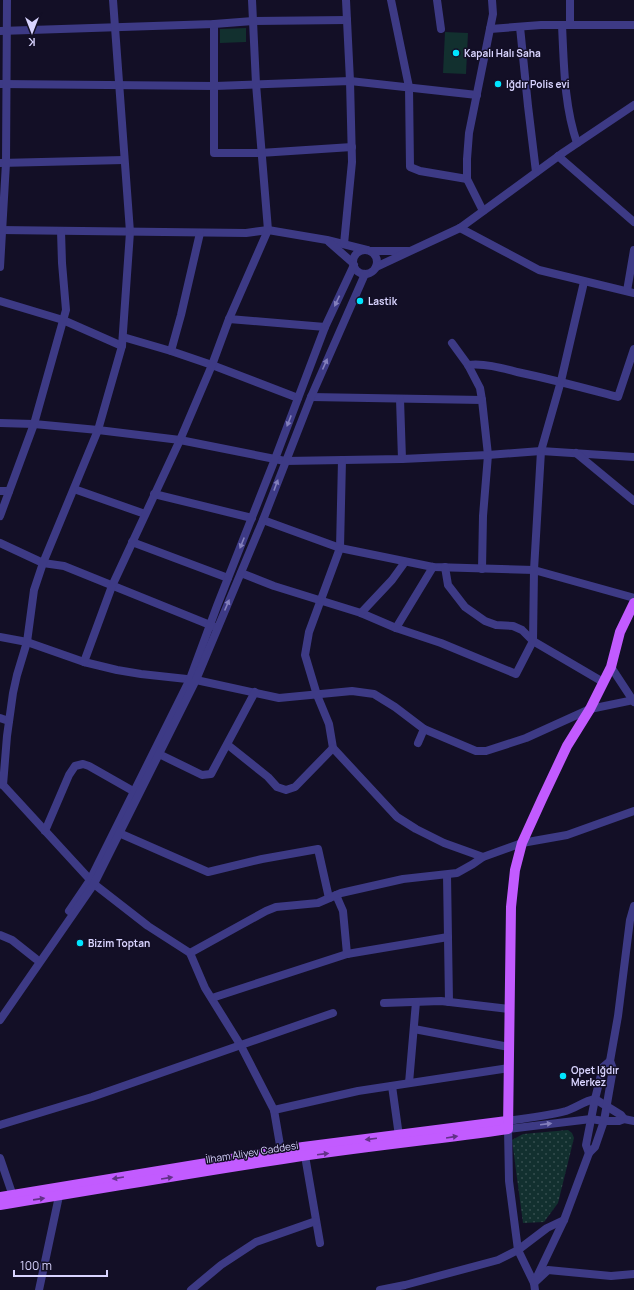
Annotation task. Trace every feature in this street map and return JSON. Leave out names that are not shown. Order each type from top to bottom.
[{"type":"main road","points":[[507,1125],[511,907],[515,870],[522,843],[567,746],[590,709],[610,667],[620,632],[634,603]]},
{"type":"main road","name":"İlham Aliyev Caddesi","points":[[14,1198],[399,1136],[507,1125]]},
{"type":"main road","name":"İlham Aliyev Caddesi","points":[[305,1152],[444,1138],[507,1125]]},
{"type":"main road","name":"İlham Aliyev Caddesi","points":[[1,1199],[59,1196],[283,1155]]},
{"type":"street","points":[[0,267],[3,163],[3,31],[7,0]]},
{"type":"street","points":[[113,0],[130,232],[122,346],[98,430],[34,590],[27,642],[17,675],[9,721],[2,785],[92,882],[148,926],[190,953],[205,988],[241,1046],[274,1110],[283,1155]]},
{"type":"street","points":[[84,662],[112,586],[180,440],[212,365],[229,319],[268,230],[260,153],[252,0]]},
{"type":"street","points":[[344,244],[351,174],[352,147],[346,0]]},
{"type":"street","points":[[391,0],[409,88],[410,167],[420,171],[467,179]]},
{"type":"street","points":[[437,0],[441,29]]},
{"type":"street","points":[[483,211],[467,179],[467,159],[469,133],[493,14],[492,0]]},
{"type":"street","points":[[570,0],[566,25],[565,84],[572,130],[577,143]]},
{"type":"street","points":[[3,31],[214,24],[253,21],[346,20]]},
{"type":"street","points":[[214,24],[214,153],[260,153],[352,147]]},
{"type":"street","points":[[490,29],[566,25],[634,26]]},
{"type":"street","points":[[520,27],[536,172]]},
{"type":"street","points":[[4,84],[214,86],[350,81],[477,95]]},
{"type":"street","points":[[327,240],[353,264],[358,271],[364,274],[371,272],[376,267],[460,228],[558,156],[634,105]]},
{"type":"street","points":[[623,112],[634,113]]},
{"type":"street","points":[[558,156],[634,222]]},
{"type":"street","points":[[3,163],[124,160]]},
{"type":"street","points":[[460,228],[539,270],[630,292],[634,250]]},
{"type":"street","points":[[1,231],[246,233],[268,230],[327,240],[369,251],[377,260],[376,267]]},
{"type":"street","points":[[0,516],[34,424],[66,310],[62,263],[62,231]]},
{"type":"street","points":[[171,351],[200,233]]},
{"type":"street","points":[[214,627],[228,578],[325,327],[353,264],[355,256],[363,250],[413,251]]},
{"type":"street","points":[[0,1020],[92,882],[159,754],[193,680],[214,627],[263,520],[311,397],[364,274]]},
{"type":"street","points":[[240,573],[274,586],[361,613],[516,674],[533,641],[534,570],[541,451],[561,382],[584,282]]},
{"type":"street","points":[[0,301],[63,320],[122,346]]},
{"type":"street","points":[[229,319],[325,327]]},
{"type":"street","points":[[123,337],[212,365],[298,398]]},
{"type":"street","points":[[452,343],[468,365],[480,388],[482,400],[488,455],[483,516],[482,569]]},
{"type":"street","points":[[468,365],[478,364],[496,367],[618,397],[634,350]]},
{"type":"street","points":[[311,397],[482,400]]},
{"type":"street","points":[[400,399],[402,459]]},
{"type":"street","points":[[0,423],[34,424],[98,430],[180,440],[285,461],[402,459],[541,451],[634,457]]},
{"type":"street","points":[[576,453],[634,501]]},
{"type":"street","points":[[342,460],[340,548],[309,632],[306,649],[307,660],[317,695],[329,724],[333,748],[397,817],[416,829],[444,843],[483,857]]},
{"type":"street","points":[[74,489],[145,514]]},
{"type":"street","points":[[0,491],[9,491]]},
{"type":"street","points":[[154,494],[252,518]]},
{"type":"street","points":[[263,520],[340,548],[405,562],[433,567],[534,570],[634,598]]},
{"type":"street","points":[[132,542],[228,578]]},
{"type":"street","points":[[0,543],[44,563],[64,566],[214,627]]},
{"type":"street","points":[[361,613],[392,580],[405,562]]},
{"type":"street","points":[[396,628],[433,567]]},
{"type":"street","points":[[445,567],[448,585],[465,607],[485,621],[496,625],[513,626],[522,630],[533,641],[603,682]]},
{"type":"street","points":[[0,637],[27,642],[84,662],[117,670],[193,680],[279,698],[352,691],[374,694],[395,707],[424,729],[476,750],[486,751],[526,738],[590,709],[633,701],[610,667]]},
{"type":"street","points":[[0,1011],[92,882],[133,791],[193,680]]},
{"type":"street","points":[[159,754],[202,775],[206,776],[211,774],[228,745],[255,692]]},
{"type":"street","points":[[0,718],[9,721]]},
{"type":"street","points":[[418,743],[424,729]]},
{"type":"street","points":[[228,745],[268,777],[277,787],[286,790],[295,787],[333,748]]},
{"type":"street","points":[[45,831],[68,775],[75,766],[83,764],[89,766],[133,791]]},
{"type":"street","points":[[190,953],[276,907],[318,903],[332,897],[402,879],[457,873],[483,857],[522,843],[567,835],[634,811]]},
{"type":"street","points":[[119,833],[208,872],[262,859],[318,849],[332,897],[343,911],[347,954]]},
{"type":"street","points":[[447,875],[449,1002]]},
{"type":"street","points":[[535,1287],[547,1254],[564,1220],[589,1153],[596,1147],[604,1121],[614,1069],[610,1061],[618,1016],[630,920],[634,906]]},
{"type":"street","points":[[0,935],[12,940],[36,959]]},
{"type":"street","points":[[212,998],[347,954],[448,937]]},
{"type":"street","points":[[409,1083],[416,1002]]},
{"type":"street","points":[[384,1003],[449,1002],[509,1009]]},
{"type":"street","points":[[0,1125],[92,1097],[333,1013]]},
{"type":"street","points":[[414,1029],[509,1047]]},
{"type":"street","points":[[589,1153],[586,1145],[595,1099],[603,1067],[610,1061]]},
{"type":"street","points":[[274,1110],[358,1091],[509,1068]]},
{"type":"street","points":[[392,1086],[399,1136]]},
{"type":"street","points":[[507,1125],[549,1116],[572,1109],[588,1100],[595,1099],[621,1115],[624,1119]]},
{"type":"street","points":[[507,1125],[591,1119],[604,1121],[619,1121],[624,1119],[634,1121]]},
{"type":"street","points":[[507,1125],[509,1181],[518,1250],[535,1287]]},
{"type":"street","points":[[305,1152],[320,1243]]},
{"type":"street","points":[[0,1158],[14,1198]]},
{"type":"street","points":[[38,1290],[59,1196]]},
{"type":"street","points":[[191,1290],[221,1265],[256,1242],[316,1220]]},
{"type":"street","points":[[380,1290],[405,1285],[498,1260],[518,1250],[547,1228],[564,1220]]},
{"type":"street","points":[[535,1287],[548,1270],[612,1276],[634,1274]]},
{"type":"green space","points":[[246,28],[246,42],[220,43],[220,29]]},
{"type":"green space","name":"Kapalı Halı Saha","points":[[445,32],[468,33],[466,74],[443,73]]},
{"type":"green space","points":[[568,1130],[572,1133],[574,1138],[558,1203],[544,1222],[523,1223],[512,1140],[523,1134]]},
{"type":"place","name":"Kapalı Halı Saha","points":[[456,53]]},
{"type":"place","name":"Iğdır Polis evi","points":[[498,84]]},
{"type":"place","name":"Lastik","points":[[360,301]]},
{"type":"place","name":"Bizim Toptan","points":[[80,943]]},
{"type":"place","name":"Opet Iğdır Merkez","points":[[563,1076]]}]
